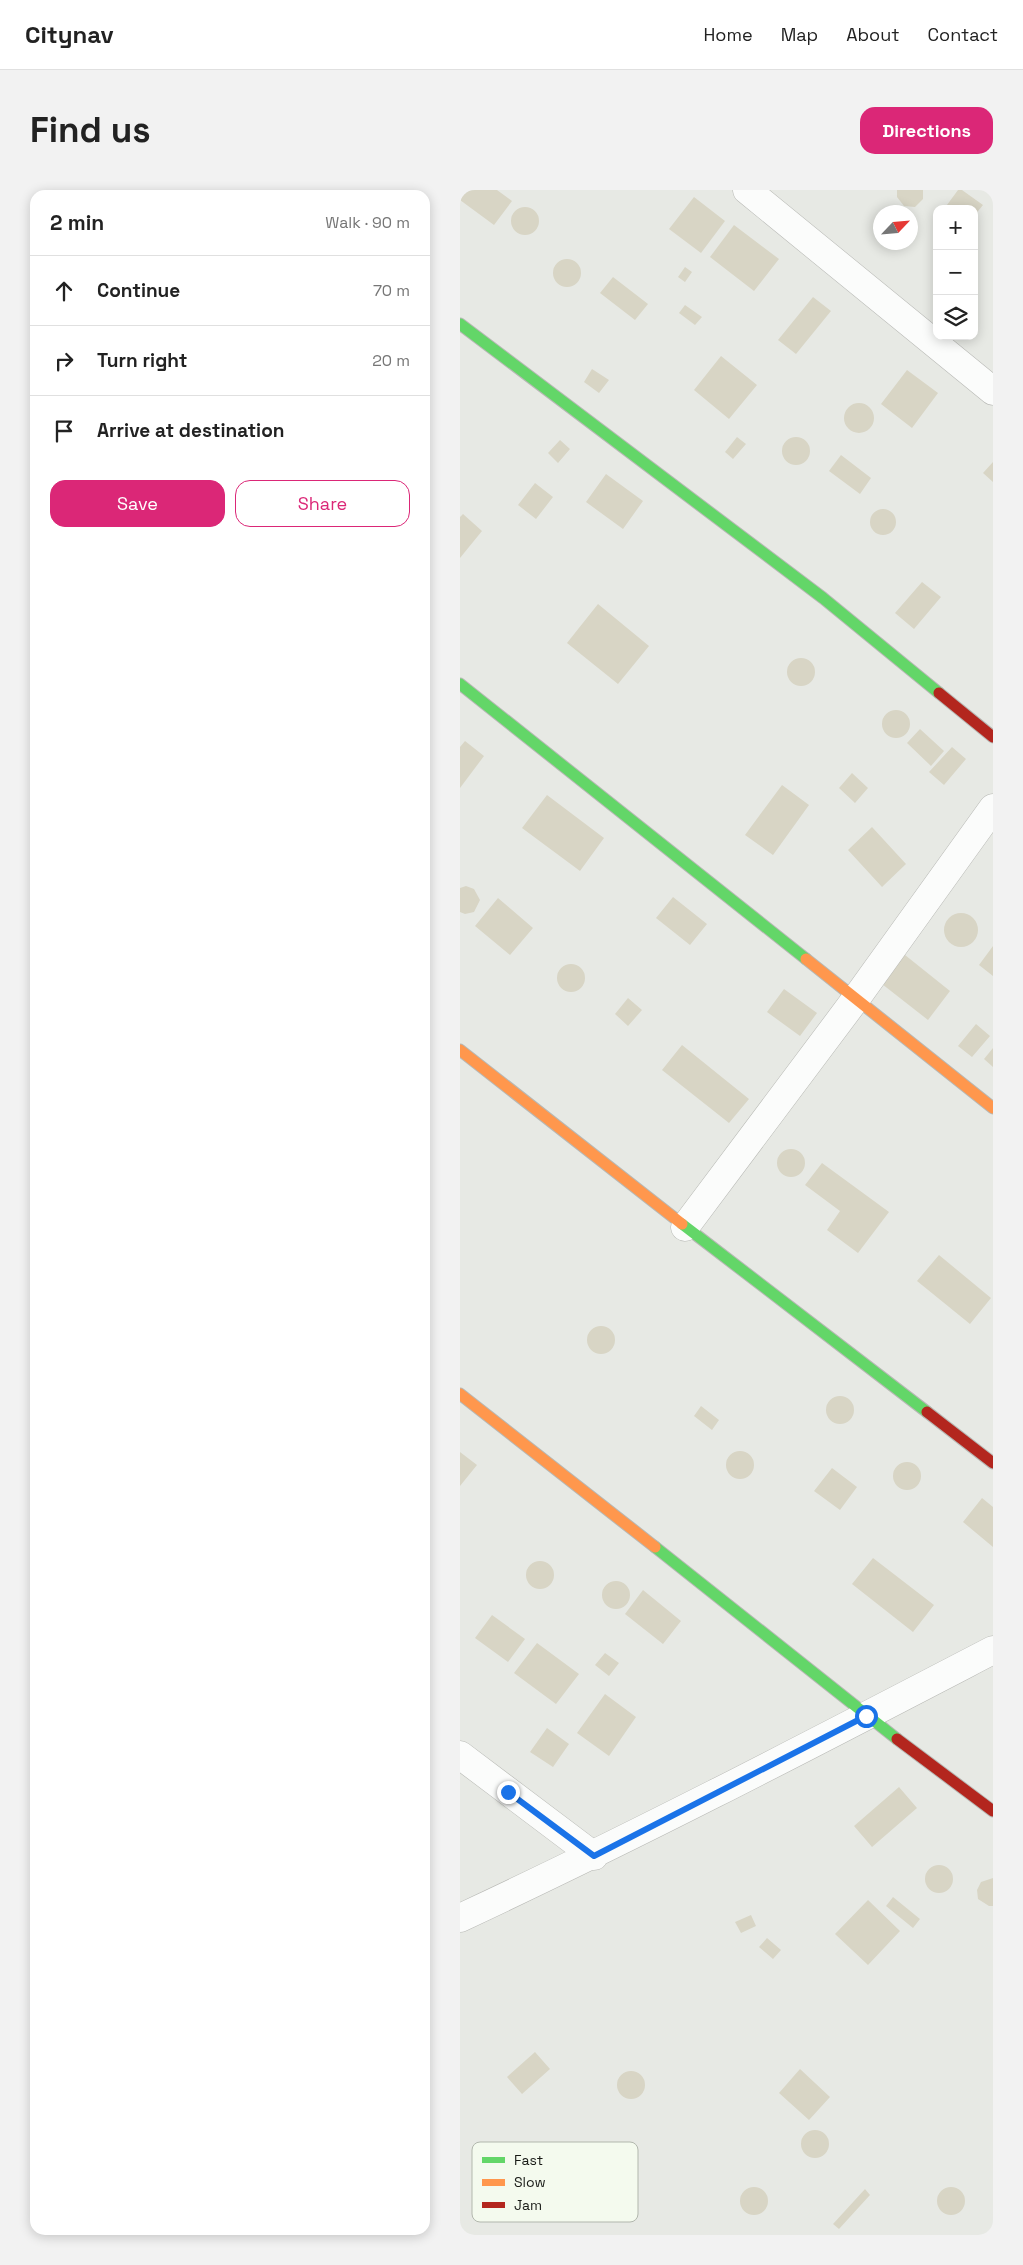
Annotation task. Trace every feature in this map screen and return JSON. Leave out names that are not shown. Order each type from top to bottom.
[{"type":"street","points":[[747,190],[993,391]]},
{"type":"street","points":[[460,324],[823,598],[993,736]]},
{"type":"street","points":[[460,684],[993,1108]]},
{"type":"street","points":[[685,1227],[855,1000],[993,808]]},
{"type":"street","points":[[460,1050],[685,1227],[993,1463]]},
{"type":"street","points":[[460,1394],[855,1704],[866,1716],[993,1811]]},
{"type":"street","points":[[460,1918],[594,1856],[993,1650]]},
{"type":"street","points":[[460,1755],[594,1856]]},
{"type":"building","points":[[460,190],[497,190],[512,201],[494,225],[460,200]]},
{"type":"building","points":[[897,190],[923,190],[923,199],[917,205],[903,205],[897,197]]},
{"type":"building","points":[[958,190],[962,190],[983,205],[978,211],[978,205],[947,205]]},
{"type":"building","points":[[694,197],[725,221],[701,253],[669,229]]},
{"type":"building","points":[[525,207],[535,211],[539,221],[535,231],[525,235],[515,231],[511,221],[515,211]]},
{"type":"building","points":[[734,225],[779,259],[754,291],[710,257]]},
{"type":"building","points":[[567,259],[577,263],[581,273],[577,283],[567,287],[557,283],[553,273],[557,263]]},
{"type":"building","points":[[685,267],[692,272],[685,282],[678,277]]},
{"type":"building","points":[[613,277],[648,304],[635,320],[600,293]]},
{"type":"building","points":[[813,297],[831,311],[796,354],[778,340]]},
{"type":"building","points":[[685,305],[702,317],[695,325],[679,313]]},
{"type":"building","points":[[721,356],[757,385],[729,419],[694,390]]},
{"type":"building","points":[[592,369],[609,380],[599,393],[584,382]]},
{"type":"building","points":[[907,370],[938,393],[912,428],[881,404]]},
{"type":"building","points":[[859,403],[869,408],[874,418],[869,428],[859,433],[849,428],[844,418],[849,408]]},
{"type":"building","points":[[737,437],[746,444],[733,459],[725,452]]},
{"type":"building","points":[[796,437],[806,441],[810,451],[806,461],[796,465],[786,461],[782,451],[786,441]]},
{"type":"building","points":[[560,440],[570,449],[558,463],[548,453]]},
{"type":"building","points":[[841,455],[871,478],[860,494],[829,471]]},
{"type":"building","points":[[993,462],[993,482],[983,473]]},
{"type":"building","points":[[606,474],[643,501],[623,529],[586,502]]},
{"type":"building","points":[[535,483],[553,497],[536,519],[518,505]]},
{"type":"building","points":[[883,509],[892,513],[896,522],[892,531],[883,535],[874,531],[870,522],[874,513]]},
{"type":"building","points":[[463,514],[482,531],[460,558],[460,517]]},
{"type":"building","points":[[922,582],[941,597],[914,629],[895,613]]},
{"type":"building","points":[[598,604],[649,646],[618,684],[567,643]]},
{"type":"building","points":[[801,658],[811,662],[815,672],[811,682],[801,686],[791,682],[787,672],[791,662]]},
{"type":"building","points":[[896,710],[906,714],[910,724],[906,734],[896,738],[886,734],[882,724],[886,714]]},
{"type":"building","points":[[920,729],[944,751],[931,766],[907,743]]},
{"type":"building","points":[[465,741],[484,756],[460,788],[460,747]]},
{"type":"building","points":[[952,747],[966,759],[944,785],[929,772]]},
{"type":"building","points":[[852,773],[868,788],[855,803],[839,788]]},
{"type":"building","points":[[782,785],[809,805],[773,855],[745,835]]},
{"type":"building","points":[[547,795],[604,838],[580,871],[522,828]]},
{"type":"building","points":[[872,827],[906,864],[882,887],[848,850]]},
{"type":"building","points":[[466,886],[474,889],[480,900],[474,912],[465,914],[460,912],[460,888]]},
{"type":"building","points":[[673,897],[707,924],[690,945],[656,918]]},
{"type":"building","points":[[498,898],[533,928],[510,955],[475,926]]},
{"type":"building","points":[[961,913],[973,918],[978,930],[973,942],[961,947],[949,942],[944,930],[949,918]]},
{"type":"building","points":[[993,946],[993,976],[979,965]]},
{"type":"building","points":[[905,955],[950,991],[928,1020],[882,984]]},
{"type":"building","points":[[571,964],[581,968],[585,978],[581,988],[571,992],[561,988],[557,978],[561,968]]},
{"type":"building","points":[[784,989],[817,1013],[800,1036],[767,1012]]},
{"type":"building","points":[[628,998],[642,1010],[628,1026],[615,1014]]},
{"type":"building","points":[[976,1024],[990,1036],[972,1057],[958,1046]]},
{"type":"building","points":[[682,1045],[749,1099],[729,1123],[662,1070]]},
{"type":"building","points":[[993,1048],[993,1067],[984,1059]]},
{"type":"building","points":[[791,1149],[801,1153],[805,1163],[801,1173],[791,1177],[781,1173],[777,1163],[781,1153]]},
{"type":"building","points":[[822,1163],[889,1212],[858,1253],[827,1230],[840,1211],[805,1185]]},
{"type":"building","points":[[939,1255],[991,1298],[970,1324],[917,1281]]},
{"type":"building","points":[[601,1326],[611,1330],[615,1340],[611,1350],[601,1354],[591,1350],[587,1340],[591,1330]]},
{"type":"building","points":[[840,1396],[850,1400],[854,1410],[850,1420],[840,1424],[830,1420],[826,1410],[830,1400]]},
{"type":"building","points":[[701,1406],[719,1420],[712,1430],[694,1416]]},
{"type":"building","points":[[740,1451],[750,1455],[754,1465],[750,1475],[740,1479],[730,1475],[726,1465],[730,1455]]},
{"type":"building","points":[[460,1452],[477,1465],[460,1486]]},
{"type":"building","points":[[907,1462],[917,1466],[921,1476],[917,1486],[907,1490],[897,1486],[893,1476],[897,1466]]},
{"type":"building","points":[[832,1468],[857,1487],[840,1510],[814,1491]]},
{"type":"building","points":[[982,1498],[993,1507],[993,1547],[963,1522]]},
{"type":"building","points":[[873,1558],[934,1605],[913,1632],[852,1584]]},
{"type":"building","points":[[540,1561],[550,1565],[554,1575],[550,1585],[540,1589],[530,1585],[526,1575],[530,1565]]},
{"type":"building","points":[[616,1581],[626,1585],[630,1595],[626,1605],[616,1609],[606,1605],[602,1595],[606,1585]]},
{"type":"building","points":[[643,1590],[681,1621],[663,1644],[625,1614]]},
{"type":"building","points":[[492,1615],[525,1639],[508,1662],[475,1638]]},
{"type":"building","points":[[537,1643],[579,1674],[556,1704],[514,1673]]},
{"type":"building","points":[[605,1653],[619,1663],[609,1676],[595,1665]]},
{"type":"building","points":[[605,1694],[636,1717],[609,1756],[577,1733]]},
{"type":"building","points":[[547,1728],[569,1744],[553,1767],[530,1752]]},
{"type":"building","points":[[899,1787],[917,1808],[872,1847],[854,1826]]},
{"type":"building","points":[[939,1865],[949,1869],[953,1879],[949,1889],[939,1893],[929,1889],[925,1879],[929,1869]]},
{"type":"building","points":[[993,1878],[993,1906],[989,1906],[978,1899],[977,1890],[981,1882]]},
{"type":"building","points":[[893,1897],[920,1919],[913,1928],[886,1906]]},
{"type":"building","points":[[868,1900],[900,1931],[868,1965],[835,1934]]},
{"type":"building","points":[[751,1915],[756,1926],[741,1933],[735,1922]]},
{"type":"building","points":[[767,1938],[781,1950],[773,1959],[759,1947]]},
{"type":"building","points":[[535,2052],[550,2069],[522,2094],[507,2077]]},
{"type":"building","points":[[800,2069],[830,2097],[809,2120],[779,2093]]},
{"type":"building","points":[[631,2071],[641,2075],[645,2085],[641,2095],[631,2099],[621,2095],[617,2085],[621,2075]]},
{"type":"building","points":[[815,2130],[825,2134],[829,2144],[825,2154],[815,2158],[805,2154],[801,2144],[805,2134]]},
{"type":"building","points":[[754,2187],[764,2191],[768,2201],[764,2211],[754,2215],[744,2211],[740,2201],[744,2191]]},
{"type":"building","points":[[951,2187],[961,2191],[965,2201],[961,2211],[951,2215],[941,2211],[937,2201],[941,2191]]},
{"type":"building","points":[[865,2189],[870,2195],[839,2229],[833,2224]]},
{"type":"traffic: fast","points":[[460,324],[823,598],[939,693]]},
{"type":"traffic: fast","points":[[460,684],[806,959]]},
{"type":"traffic: fast","points":[[682,1224],[927,1412]]},
{"type":"traffic: fast","points":[[655,1547],[897,1739]]},
{"type":"traffic: slow","points":[[806,959],[993,1108]]},
{"type":"traffic: slow","points":[[460,1050],[682,1224]]},
{"type":"traffic: slow","points":[[460,1394],[655,1547]]},
{"type":"traffic: jam","points":[[939,693],[993,737]]},
{"type":"traffic: jam","points":[[927,1412],[993,1463]]},
{"type":"traffic: jam","points":[[897,1739],[993,1811]]},
{"type":"route","points":[[508,1792],[594,1856],[866,1716]]}]
